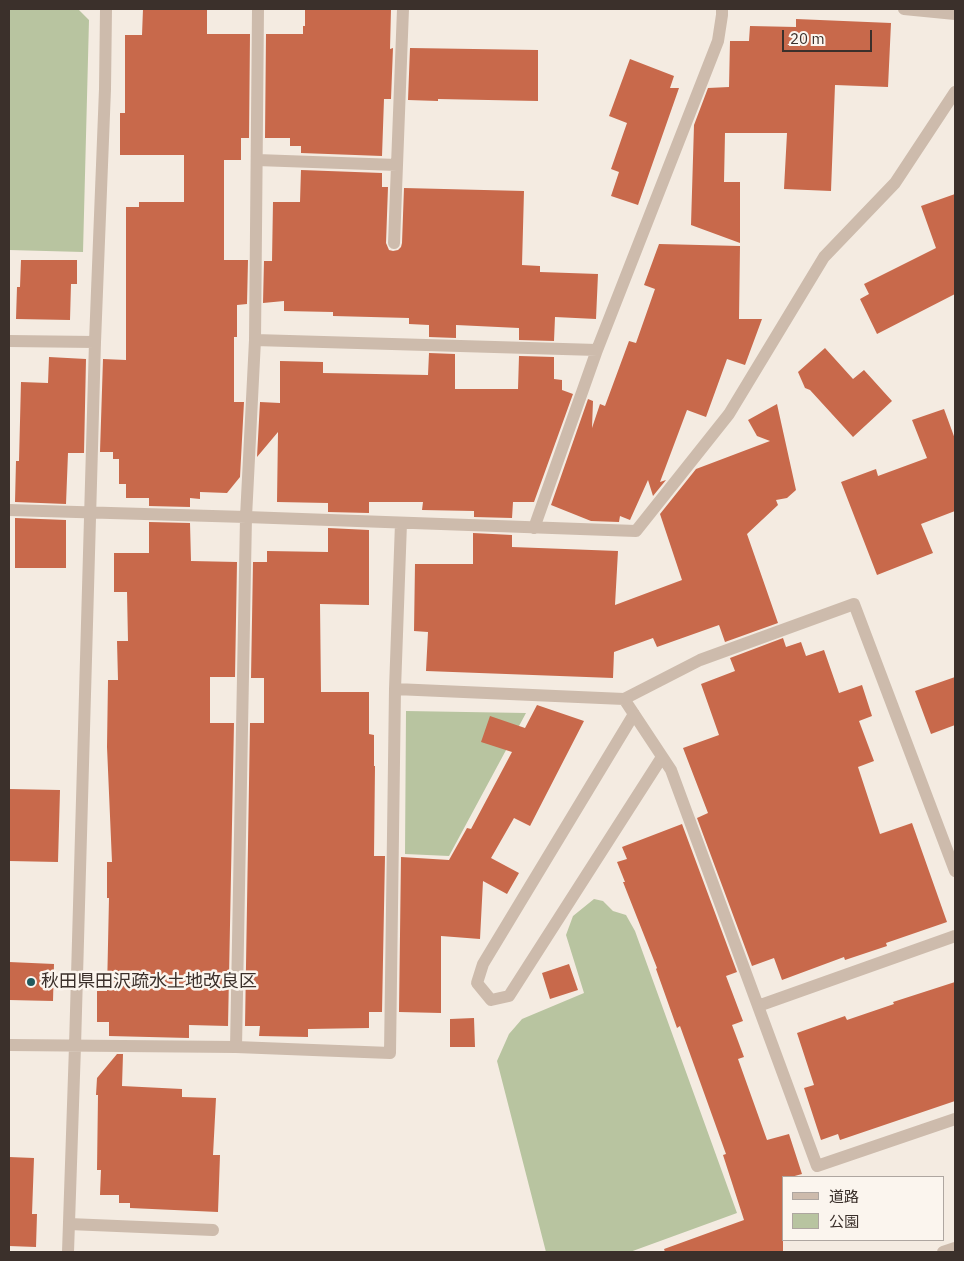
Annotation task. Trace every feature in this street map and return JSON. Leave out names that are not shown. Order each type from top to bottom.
[{"type":"street","points":[[68,1252],[106,9]]},
{"type":"street","points":[[236,1047],[246,516],[255,340],[258,9]]},
{"type":"street","points":[[394,242],[403,9]]},
{"type":"street","points":[[534,528],[597,350],[718,41],[722,9]]},
{"type":"street","points":[[904,9],[955,14]]},
{"type":"street","points":[[9,510],[246,516],[636,532],[729,414],[824,257],[896,183],[955,92]]},
{"type":"street","points":[[257,160],[397,165]]},
{"type":"street","points":[[255,340],[597,350]]},
{"type":"street","points":[[9,341],[95,342]]},
{"type":"street","points":[[9,1045],[236,1047],[390,1053],[395,689],[401,523]]},
{"type":"street","points":[[395,689],[624,699],[700,660],[854,604],[955,871]]},
{"type":"street","points":[[624,699],[671,770],[817,1166],[955,1118]]},
{"type":"street","points":[[634,714],[483,964],[477,983],[491,1000],[509,996],[662,756]]},
{"type":"street","points":[[758,1006],[955,936]]},
{"type":"street","points":[[69,1224],[213,1230]]},
{"type":"street","points":[[943,1252],[955,1248]]},
{"type":"green space","points":[[9,9],[78,9],[89,20],[83,252],[9,250]]},
{"type":"green space","points":[[406,711],[526,713],[449,856],[405,854]]},
{"type":"green space","points":[[594,899],[603,901],[613,911],[626,915],[635,931],[737,1213],[630,1252],[546,1252],[497,1061],[509,1034],[522,1019],[584,993],[566,935],[573,916]]},
{"type":"building","points":[[143,9],[207,9],[207,34],[250,34],[249,138],[241,138],[241,160],[224,160],[224,260],[248,260],[247,304],[237,305],[237,337],[234,337],[234,402],[244,402],[240,477],[227,493],[200,492],[200,499],[190,498],[190,507],[149,506],[149,498],[126,498],[126,484],[119,484],[119,459],[113,459],[113,452],[100,452],[103,359],[126,360],[126,207],[139,207],[139,202],[184,202],[184,155],[120,155],[120,113],[125,113],[125,35],[142,35]]},
{"type":"building","points":[[305,9],[391,9],[390,49],[393,48],[391,99],[384,99],[382,156],[301,153],[301,146],[290,146],[290,138],[265,138],[266,34],[303,34]]},
{"type":"building","points":[[796,19],[891,23],[888,87],[835,85],[831,191],[784,189],[787,133],[725,133],[724,182],[740,182],[740,243],[691,225],[694,125],[708,88],[729,87],[730,41],[749,41],[750,26],[796,27]]},
{"type":"building","points":[[410,48],[538,50],[538,101],[408,100]]},
{"type":"building","points":[[630,59],[674,76],[670,88],[679,88],[638,205],[611,196],[619,172],[611,169],[627,123],[609,116]]},
{"type":"building","points":[[301,170],[382,173],[382,187],[388,187],[386,243],[389,250],[393,251],[398,250],[402,243],[404,188],[524,191],[522,265],[540,266],[540,272],[598,274],[596,319],[555,317],[554,341],[519,340],[519,328],[456,325],[456,338],[429,337],[429,325],[409,324],[409,318],[333,316],[333,312],[284,311],[284,301],[263,303],[264,261],[272,261],[273,202],[300,202]]},
{"type":"building","points":[[955,194],[955,294],[877,334],[860,299],[869,294],[864,284],[936,248],[921,206]]},
{"type":"building","points":[[659,244],[740,246],[739,319],[762,319],[745,365],[727,359],[706,417],[687,410],[660,482],[666,480],[653,496],[648,480],[630,520],[620,516],[619,522],[591,521],[551,505],[588,399],[593,401],[592,428],[600,404],[605,406],[629,341],[636,343],[655,289],[644,285]]},
{"type":"building","points":[[21,260],[77,260],[77,284],[71,284],[70,320],[16,319],[17,287],[20,287]]},
{"type":"building","points":[[825,348],[853,379],[864,370],[892,401],[853,437],[810,390],[805,388],[798,372]]},
{"type":"building","points":[[429,353],[455,354],[455,389],[518,389],[519,356],[554,357],[554,379],[562,380],[562,390],[573,394],[534,502],[513,502],[512,518],[474,517],[474,511],[422,510],[423,502],[369,502],[369,513],[328,512],[328,503],[277,502],[278,432],[257,457],[260,402],[280,403],[280,361],[323,362],[323,373],[428,375]]},
{"type":"building","points":[[49,357],[86,359],[84,453],[68,453],[66,504],[15,502],[16,461],[19,461],[21,382],[48,383]]},
{"type":"building","points":[[777,404],[796,490],[787,498],[776,500],[778,505],[747,534],[778,623],[725,642],[719,625],[657,647],[653,638],[614,652],[613,678],[426,671],[428,632],[414,631],[415,564],[473,564],[473,533],[512,535],[512,547],[618,551],[615,605],[682,580],[660,514],[696,469],[770,441],[757,436],[748,420]]},
{"type":"building","points":[[944,409],[955,439],[955,511],[921,524],[933,553],[877,575],[841,482],[876,469],[878,476],[927,458],[912,420]]},
{"type":"building","points":[[15,518],[66,520],[66,568],[15,568]]},
{"type":"building","points":[[149,522],[190,523],[191,561],[237,562],[235,677],[210,677],[210,723],[234,723],[228,1026],[189,1025],[189,1038],[109,1036],[109,1022],[97,1022],[97,991],[107,991],[109,898],[107,898],[107,862],[112,862],[107,747],[108,680],[118,680],[117,641],[128,641],[127,592],[114,592],[114,553],[149,553]]},
{"type":"building","points":[[328,528],[369,530],[369,605],[320,604],[321,692],[369,692],[369,734],[374,735],[375,766],[374,856],[385,856],[382,1012],[369,1012],[369,1028],[308,1029],[308,1037],[259,1036],[260,1026],[245,1026],[250,723],[264,723],[264,678],[251,678],[253,562],[267,562],[267,551],[328,552]]},
{"type":"building","points":[[783,638],[786,647],[801,642],[806,656],[824,650],[839,693],[862,685],[872,716],[859,721],[874,761],[858,767],[880,834],[912,823],[947,922],[886,943],[887,946],[845,960],[844,957],[782,980],[774,958],[752,966],[697,818],[708,813],[683,748],[719,735],[701,684],[735,671],[730,658]]},
{"type":"building","points":[[955,677],[955,725],[931,734],[915,691]]},
{"type":"building","points":[[537,705],[584,721],[530,826],[514,818],[491,858],[519,873],[507,894],[483,881],[480,939],[441,936],[441,1013],[399,1012],[401,857],[449,860],[467,828],[471,829],[512,752],[481,742],[490,716],[525,728]]},
{"type":"building","points":[[9,789],[60,790],[58,862],[9,861]]},
{"type":"building","points":[[682,824],[737,972],[726,976],[743,1021],[732,1025],[744,1057],[738,1059],[767,1140],[789,1134],[802,1174],[782,1176],[783,1252],[665,1252],[664,1249],[744,1220],[723,1155],[726,1154],[680,1026],[677,1028],[657,968],[623,882],[625,882],[617,862],[627,859],[622,847]]},
{"type":"building","name":"秋田県田沢疏水土地改良区","points":[[9,962],[54,964],[53,1001],[9,1000]]},
{"type":"building","points":[[569,964],[578,990],[550,999],[542,973]]},
{"type":"building","points":[[955,982],[955,1101],[840,1140],[838,1134],[821,1140],[804,1088],[814,1085],[797,1033],[845,1016],[847,1020],[894,1004],[893,1002]]},
{"type":"building","points":[[474,1018],[475,1047],[450,1047],[450,1019]]},
{"type":"building","points":[[117,1054],[123,1054],[122,1086],[182,1089],[182,1097],[216,1098],[213,1155],[220,1155],[218,1212],[130,1208],[130,1203],[119,1203],[119,1195],[100,1195],[101,1170],[97,1170],[97,1078]]},
{"type":"building","points":[[9,1157],[34,1158],[32,1214],[37,1214],[36,1247],[9,1246]]},
{"type":"place","name":"秋田県田沢疏水土地改良区","points":[[31,982]]}]
